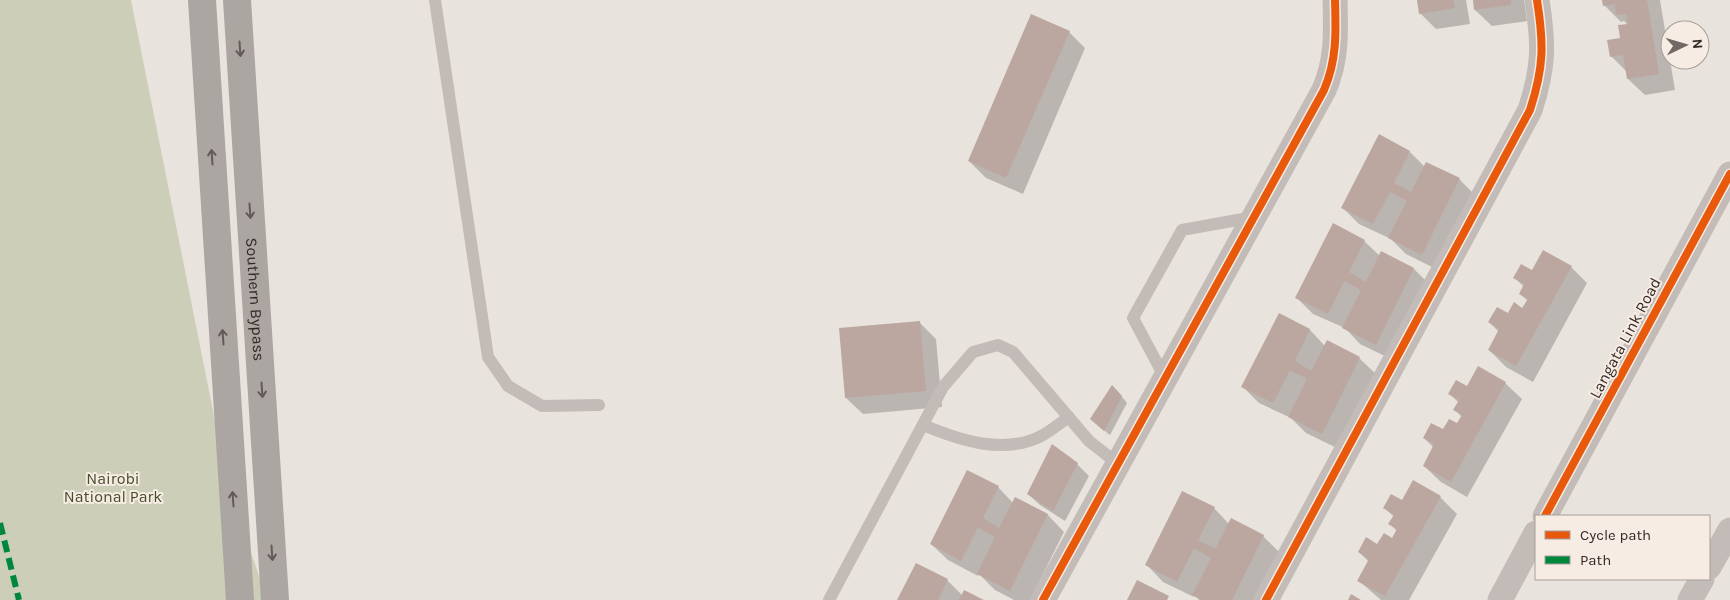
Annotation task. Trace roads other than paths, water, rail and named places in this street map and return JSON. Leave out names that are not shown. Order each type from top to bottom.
[{"type":"highway","points":[[202,0],[240,600]]},
{"type":"highway","name":"Southern Bypass","points":[[237,0],[275,600]]},
{"type":"street","points":[[1043,600],[1332,72],[1335,54],[1335,0]]},
{"type":"street","points":[[1266,600],[1530,110],[1540,81],[1543,52],[1537,0]]},
{"type":"street","name":"Langata Link Road","points":[[1546,515],[1730,174]]},
{"type":"street","points":[[1710,564],[1730,530]]},
{"type":"street","points":[[1500,600],[1535,535]]},
{"type":"street","points":[[1690,600],[1701,580]]},
{"type":"lane","points":[[435,0],[488,357],[508,386],[542,406],[599,405]]},
{"type":"lane","points":[[1164,376],[1133,318],[1182,230],[1254,217]]},
{"type":"lane","points":[[829,600],[943,387],[973,352],[998,345],[1013,352],[1089,441],[1117,463]]},
{"type":"lane","points":[[923,425],[955,438],[998,445],[1042,436],[1068,417]]},
{"type":"park label","name":"Nairobi National Park","points":[[113,487]]}]
